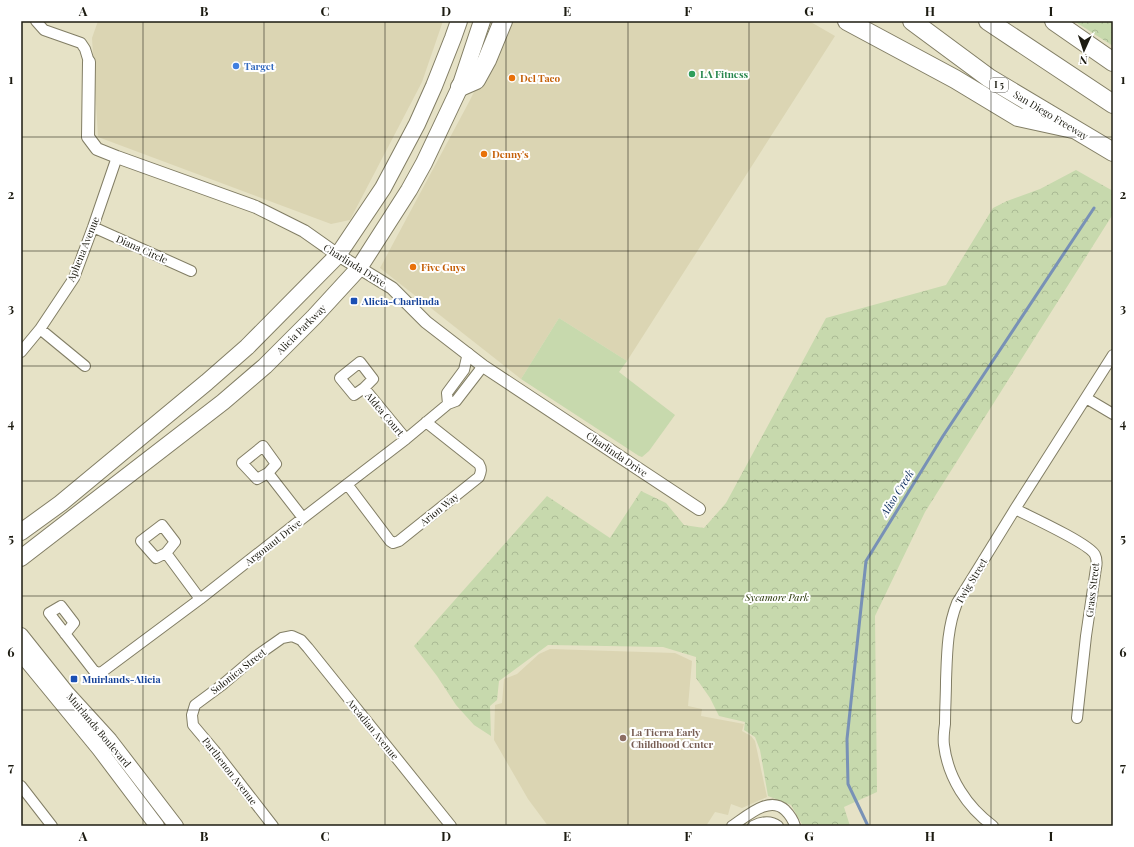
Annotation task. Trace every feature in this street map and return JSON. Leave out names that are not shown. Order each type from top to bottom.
[{"type":"highway","points":[[458,92],[476,80],[487,60],[503,21]]},
{"type":"highway","points":[[847,21],[955,79],[1018,117],[1073,129]]},
{"type":"highway","name":"San Diego Freeway","points":[[912,21],[989,78],[1113,152]]},
{"type":"highway","points":[[988,21],[1113,104]]},
{"type":"highway","points":[[1054,21],[1113,62]]},
{"type":"main road","points":[[21,532],[61,503],[207,382],[247,347],[338,255],[383,188],[417,124],[434,86],[458,21]]},
{"type":"main road","name":"Alicia Parkway","points":[[21,558],[223,402],[265,366],[314,317],[359,268],[409,190],[424,163],[458,92],[482,21]]},
{"type":"main road","points":[[434,86],[458,92]]},
{"type":"main road","name":"Muirlands Boulevard","points":[[21,635],[68,694],[110,740],[176,826]]},
{"type":"main road","name":"Muirlands Boulevard","points":[[21,654],[99,749],[157,826]]},
{"type":"street","points":[[36,21],[44,30],[81,43],[85,49],[89,62]]},
{"type":"street","name":"Charlinda Drive","points":[[89,62],[88,137],[97,149],[256,207],[304,231],[338,255],[392,288],[426,322],[484,366],[699,509]]},
{"type":"street","name":"Aphena Avenue","points":[[21,352],[40,329],[74,278],[117,157]]},
{"type":"street","name":"Diana Circle","points":[[93,227],[191,271]]},
{"type":"street","points":[[40,329],[85,366]]},
{"type":"street","points":[[448,404],[447,392],[464,370],[468,353]]},
{"type":"street","name":"Twig Street","points":[[993,826],[974,810],[962,794],[952,777],[947,761],[944,744],[948,641],[952,618],[957,603],[1113,355]]},
{"type":"street","name":"Argonaut Drive","points":[[65,634],[94,671],[97,673],[102,672],[200,599],[406,439],[448,404],[456,401],[484,366]]},
{"type":"street","name":"Aldea Court","points":[[364,388],[406,439]]},
{"type":"street","points":[[1086,398],[1113,414]]},
{"type":"street","name":"Arion Way","points":[[347,484],[390,541],[393,543],[399,541],[481,474],[481,467],[479,464],[426,422]]},
{"type":"street","points":[[268,473],[303,518]]},
{"type":"street","name":"Grass Street","points":[[1015,509],[1085,545],[1095,555],[1097,561],[1076,718]]},
{"type":"street","points":[[166,553],[200,599]]},
{"type":"street","name":"Solonica Street","points":[[192,715],[195,705],[222,685],[255,657],[282,638],[292,636]]},
{"type":"street","name":"Arcadian Avenue","points":[[292,636],[301,640],[308,648],[451,826]]},
{"type":"street","name":"Parthenon Avenue","points":[[192,715],[193,725],[273,826]]},
{"type":"street","points":[[21,786],[52,826]]},
{"type":"street","points":[[732,826],[762,806],[773,804],[783,808],[793,818],[795,826]]},
{"type":"street","points":[[752,826],[762,822],[776,824]]},
{"type":"shaded area","points":[[98,21],[443,21],[422,82],[350,220],[331,224],[98,137],[92,38]]},
{"type":"shaded area","points":[[509,21],[809,21],[835,36],[627,361],[559,318],[521,379],[380,268],[469,102]]},
{"type":"shaded area","name":"La Tierra Early Childhood Center","points":[[550,649],[675,653],[692,661],[688,706],[702,709],[701,716],[744,724],[742,731],[751,736],[755,741],[767,797],[742,808],[731,804],[728,815],[715,812],[706,826],[548,826],[528,799],[494,740],[495,705],[502,703],[504,679],[517,674],[539,654]]},
{"type":"green space","points":[[1074,21],[1113,21],[1113,46]]},
{"type":"green space","name":"Sycamore Park","points":[[1076,170],[1113,191],[1113,214],[925,512],[875,616],[877,792],[844,807],[850,826],[803,826],[791,805],[768,796],[760,750],[755,737],[744,730],[745,722],[719,716],[710,698],[696,678],[696,657],[663,647],[548,645],[499,681],[497,700],[490,706],[491,736],[474,725],[456,705],[437,676],[414,646],[547,496],[610,538],[641,491],[666,503],[684,525],[704,528],[726,503],[826,318],[946,285],[993,208],[1007,201],[1040,189]]},
{"type":"green space","points":[[559,318],[627,361],[619,372],[675,415],[649,451],[642,457],[521,379]]},
{"type":"waterway","name":"Aliso Creek","points":[[868,826],[848,784],[847,739],[866,561],[943,436],[1094,208]]},
{"type":"place","name":"Target","points":[[236,66]]},
{"type":"place","name":"LA Fitness","points":[[692,74]]},
{"type":"place","name":"Del Taco","points":[[512,78]]},
{"type":"place","name":"Denny's","points":[[484,154]]},
{"type":"place","name":"Five Guys","points":[[413,267]]},
{"type":"place","name":"Alicia-Charlinda","points":[[354,301]]},
{"type":"place","name":"Muirlands-Alicia","points":[[74,679]]},
{"type":"place","name":"La Tierra Early Childhood Center","points":[[623,738]]}]
